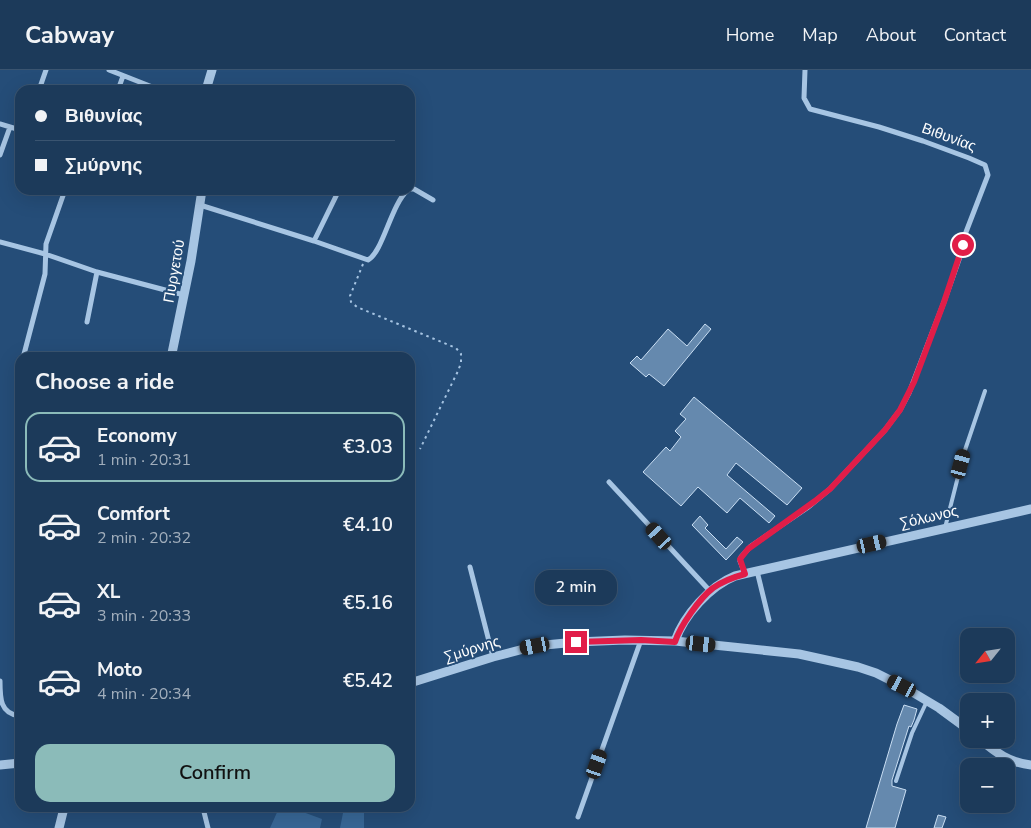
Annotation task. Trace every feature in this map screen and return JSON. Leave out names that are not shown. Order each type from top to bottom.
[{"type":"street","points":[[41,85],[46,70]]},
{"type":"street","points":[[109,70],[147,85]]},
{"type":"street","name":"Βιθυνίας","points":[[745,574],[740,561],[744,553],[830,489],[885,430],[900,410],[914,382],[944,302],[959,261],[966,232],[988,175],[985,165],[969,158],[879,127],[810,109],[804,96],[805,70]]},
{"type":"street","points":[[207,85],[209,71]]},
{"type":"street","points":[[120,85],[123,76]]},
{"type":"street","points":[[0,124],[15,128]]},
{"type":"street","points":[[0,155],[10,127]]},
{"type":"street","points":[[415,190],[433,200]]},
{"type":"street","points":[[25,352],[47,266],[46,244],[63,195]]},
{"type":"street","name":"Πυργετού","points":[[172,352],[202,195]]},
{"type":"street","points":[[314,241],[336,195]]},
{"type":"street","points":[[200,206],[369,259],[375,253],[394,212],[405,195]]},
{"type":"street","points":[[0,242],[45,254],[97,272],[184,295]]},
{"type":"street","points":[[87,322],[97,272]]},
{"type":"street","points":[[609,482],[710,591],[684,625],[675,642]]},
{"type":"street","name":"Σόλωνος","points":[[710,591],[727,580],[745,574],[1031,509]]},
{"type":"street","points":[[470,567],[493,657]]},
{"type":"street","points":[[757,571],[769,620]]},
{"type":"street","points":[[578,817],[641,640]]},
{"type":"street","name":"Σμύρνης","points":[[415,681],[521,649],[552,644],[641,640],[675,642],[783,652],[865,669],[896,682],[960,724]]},
{"type":"street","points":[[0,682],[2,704],[7,712],[15,715]]},
{"type":"street","points":[[992,748],[1004,757],[1031,765]]},
{"type":"street","points":[[0,765],[15,764]]},
{"type":"street","points":[[59,828],[63,812]]},
{"type":"street","points":[[204,812],[208,828]]},
{"type":"lane","points":[[945,528],[964,453],[984,391]]},
{"type":"lane","points":[[896,781],[912,733],[927,701]]},
{"type":"path","points":[[364,259],[350,296],[351,302],[357,307],[456,348],[461,354],[461,363],[458,371],[420,449]]},
{"type":"shaded area","points":[[277,812],[303,812],[322,819],[320,828],[270,828]]},
{"type":"shaded area","points":[[343,812],[364,812],[364,828],[340,828]]},
{"type":"building","points":[[705,324],[711,329],[664,386],[649,374],[646,377],[630,363],[637,356],[641,360],[668,329],[687,346]]},
{"type":"building","points":[[694,397],[802,488],[787,505],[736,463],[727,475],[775,516],[769,523],[740,498],[727,513],[698,487],[681,506],[643,472],[666,447],[670,451],[681,437],[675,431],[686,419],[680,414]]},
{"type":"building","points":[[700,516],[708,525],[705,528],[726,549],[737,537],[743,542],[726,560],[692,525]]},
{"type":"building","points":[[904,705],[917,709],[911,727],[909,726],[892,780],[892,786],[906,790],[895,828],[866,828],[897,724]]},
{"type":"building","points":[[938,815],[946,817],[942,828],[934,828]]},
{"type":"route","points":[[576,642],[641,640],[675,642],[677,636],[701,601],[714,587],[736,576],[745,574],[740,559],[748,549],[815,501],[838,481],[885,430],[906,401],[944,302],[963,245]]}]
